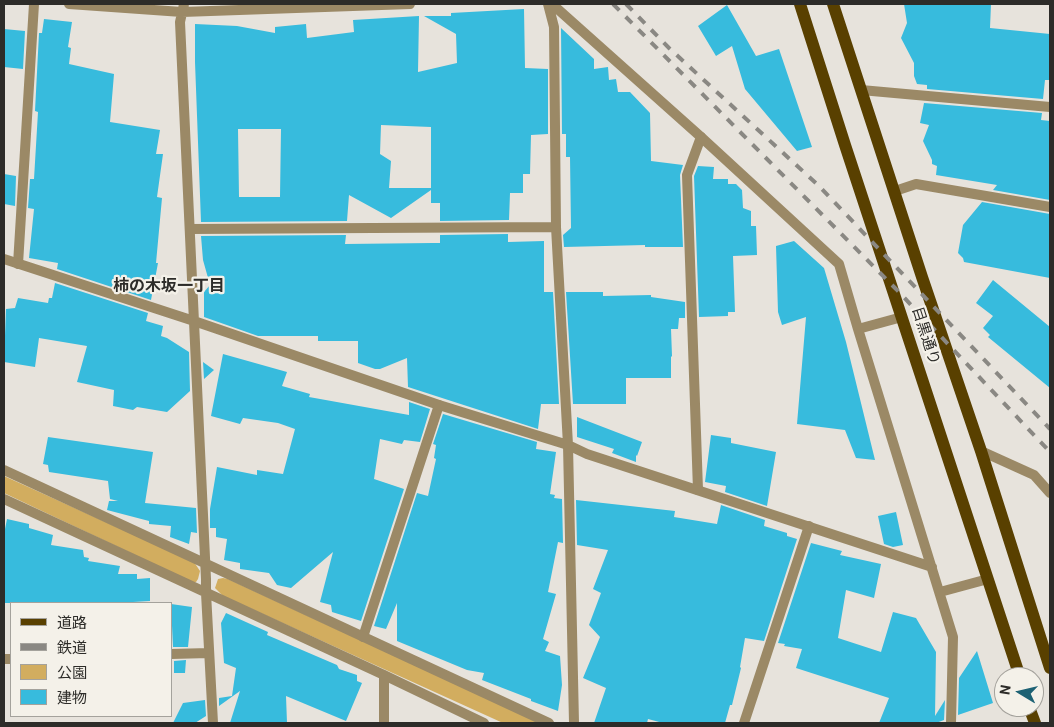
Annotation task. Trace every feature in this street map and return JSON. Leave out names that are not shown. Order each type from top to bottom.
[{"type":"main road","name":"目黒通り","points":[[800,4],[1017,667]]},
{"type":"main road","name":"目黒通り","points":[[833,4],[982,451],[1050,668]]},
{"type":"street","points":[[18,264],[34,4]]},
{"type":"street","points":[[69,4],[183,8],[410,4]]},
{"type":"street","points":[[548,4],[554,27],[556,227],[568,446],[574,723]]},
{"type":"street","points":[[552,4],[701,136],[839,264],[953,637],[951,723]]},
{"type":"street","points":[[183,8],[180,22],[213,723]]},
{"type":"street","points":[[861,90],[1050,108]]},
{"type":"street","points":[[698,490],[687,175],[701,136]]},
{"type":"street","points":[[895,190],[916,184],[1050,207]]},
{"type":"street","points":[[190,229],[556,227]]},
{"type":"street","points":[[4,259],[194,321],[439,405],[932,567]]},
{"type":"street","points":[[858,328],[902,317]]},
{"type":"street","points":[[363,637],[439,405]]},
{"type":"street","points":[[982,451],[1034,475],[1050,493]]},
{"type":"street","points":[[4,470],[549,723]]},
{"type":"street","points":[[4,499],[484,723]]},
{"type":"street","points":[[744,723],[809,526]]},
{"type":"street","points":[[940,592],[988,579]]},
{"type":"street","points":[[172,654],[209,653]]},
{"type":"street","points":[[384,675],[384,723]]},
{"type":"green space","points":[[4,476],[194,562],[200,571],[198,579],[196,582],[192,582],[4,493]]},
{"type":"green space","points":[[223,578],[540,723],[503,723],[223,596],[215,588],[218,579]]},
{"type":"building","points":[[904,4],[991,4],[990,28],[1050,34],[1050,80],[1045,80],[1043,99],[927,89],[927,85],[917,84],[914,76],[914,63],[901,38],[907,23]]},
{"type":"building","points":[[727,5],[756,56],[779,49],[812,147],[797,151],[745,89],[732,46],[716,56],[698,26]]},
{"type":"building","points":[[524,9],[525,68],[548,69],[548,134],[531,135],[530,174],[523,174],[523,193],[510,193],[509,220],[440,221],[440,203],[431,203],[431,190],[391,218],[349,195],[347,221],[201,222],[195,24],[237,26],[275,33],[275,27],[306,24],[307,38],[354,32],[353,20],[419,16],[418,72],[457,63],[456,34],[424,16],[451,16],[451,13]],"holes":[[[381,125],[431,127],[431,188],[389,188],[391,161],[380,154]],[[238,129],[281,129],[280,197],[239,197]]]},
{"type":"building","points":[[44,19],[72,22],[68,47],[71,48],[69,64],[114,74],[110,122],[160,130],[156,154],[163,154],[157,197],[162,198],[156,263],[158,263],[151,300],[57,269],[58,263],[29,258],[34,209],[28,208],[30,179],[34,179],[38,112],[35,111],[39,33],[42,33]]},
{"type":"building","points":[[561,28],[594,59],[594,69],[608,67],[609,80],[616,79],[618,92],[630,92],[650,113],[651,161],[683,165],[680,175],[683,247],[645,247],[645,245],[564,247],[563,235],[571,228],[570,157],[566,157],[566,134],[562,134]]},
{"type":"building","points":[[4,29],[25,31],[23,69],[4,67]]},
{"type":"building","points":[[924,103],[1042,113],[1041,120],[1050,121],[1050,200],[993,190],[997,185],[936,175],[937,166],[932,164],[923,141],[929,125],[920,123]]},
{"type":"building","points":[[698,166],[714,167],[713,179],[728,179],[728,184],[736,184],[742,190],[743,208],[751,211],[751,226],[756,226],[757,255],[733,256],[735,312],[728,312],[728,316],[699,317],[694,176]]},
{"type":"building","points":[[4,174],[16,176],[15,206],[4,204]]},
{"type":"building","points":[[982,202],[1050,214],[1050,278],[964,262],[958,253],[963,225]]},
{"type":"building","points":[[508,234],[508,242],[544,241],[544,292],[553,292],[559,404],[541,404],[538,429],[408,387],[407,358],[380,369],[358,363],[358,341],[318,341],[318,336],[258,336],[204,317],[204,292],[210,285],[203,260],[201,236],[346,235],[345,244],[440,243],[440,235]]},
{"type":"building","points":[[794,241],[824,268],[846,342],[875,460],[856,458],[845,430],[797,424],[806,317],[782,325],[778,312],[776,246]]},
{"type":"building","points":[[993,280],[1050,327],[1050,388],[988,337],[990,335],[983,328],[993,316],[976,303]]},
{"type":"building","points":[[55,283],[148,313],[146,321],[163,326],[161,336],[189,352],[190,391],[167,412],[137,407],[133,410],[113,406],[114,390],[77,382],[87,346],[39,338],[35,367],[4,362],[6,309],[15,308],[18,298],[48,303],[49,298],[52,298]]},
{"type":"building","points":[[566,292],[603,292],[603,296],[651,295],[651,297],[685,302],[685,318],[679,318],[678,329],[671,329],[671,378],[626,378],[626,404],[573,404]]},
{"type":"building","points":[[223,354],[287,372],[282,386],[310,394],[309,397],[409,415],[409,402],[430,409],[420,442],[404,440],[402,444],[380,439],[374,479],[404,489],[361,621],[332,612],[331,605],[320,602],[333,552],[291,588],[277,585],[269,573],[240,569],[240,563],[224,560],[227,539],[216,537],[216,528],[210,528],[210,509],[217,467],[257,475],[257,470],[283,474],[295,429],[278,423],[243,418],[240,424],[211,416]]},
{"type":"building","points":[[203,362],[214,370],[204,379]]},
{"type":"building","points":[[443,414],[537,442],[536,449],[556,452],[550,494],[555,495],[554,498],[562,499],[563,543],[558,542],[548,592],[556,594],[543,639],[549,642],[545,651],[560,656],[562,685],[558,711],[482,680],[484,673],[467,670],[397,641],[397,603],[386,629],[374,626],[417,493],[428,496],[436,459],[434,458],[436,445],[433,444]]},
{"type":"building","points":[[577,417],[642,442],[636,455],[636,462],[612,453],[614,449],[577,437]]},
{"type":"building","points":[[711,435],[731,438],[731,443],[776,452],[767,506],[725,492],[726,486],[705,482]]},
{"type":"building","points":[[48,437],[153,452],[145,503],[196,508],[197,533],[191,532],[189,544],[170,537],[171,526],[149,524],[149,521],[107,510],[109,501],[118,501],[110,499],[108,481],[49,472],[48,465],[43,464]]},
{"type":"building","points":[[576,500],[675,511],[674,517],[717,524],[721,505],[765,520],[764,526],[787,533],[787,536],[797,539],[764,641],[745,638],[741,668],[732,705],[730,705],[725,723],[663,723],[648,719],[647,723],[594,723],[606,688],[583,678],[600,637],[589,625],[601,593],[593,589],[608,550],[577,545]]},
{"type":"building","points":[[896,512],[903,545],[893,547],[884,544],[878,516]]},
{"type":"building","points":[[7,519],[29,524],[29,528],[53,535],[51,545],[83,550],[84,557],[89,558],[88,561],[120,566],[118,574],[137,574],[137,579],[150,578],[150,601],[4,603],[4,534]]},
{"type":"building","points":[[811,543],[842,551],[840,555],[881,564],[874,598],[846,590],[838,638],[881,652],[893,612],[916,618],[936,652],[935,716],[945,700],[944,720],[936,723],[879,723],[889,698],[796,668],[802,649],[778,643]]},
{"type":"building","points":[[172,604],[192,607],[188,647],[173,647]]},
{"type":"building","points":[[226,613],[268,632],[267,635],[337,665],[339,669],[357,675],[357,681],[362,683],[346,721],[286,696],[287,723],[230,723],[240,691],[219,706],[219,698],[232,696],[236,668],[224,663],[221,623]]},
{"type":"building","points":[[977,651],[993,703],[958,715],[959,678]]},
{"type":"building","points":[[186,660],[185,673],[174,673],[174,661]]},
{"type":"building","points":[[205,700],[206,716],[195,723],[173,723],[183,703]]},
{"type":"railway","points":[[613,4],[896,289],[1050,452]]},
{"type":"railway","points":[[626,4],[669,48],[819,186],[1050,429]]},
{"type":"district","name":"柿の木坂一丁目","points":[[169,287]]}]
